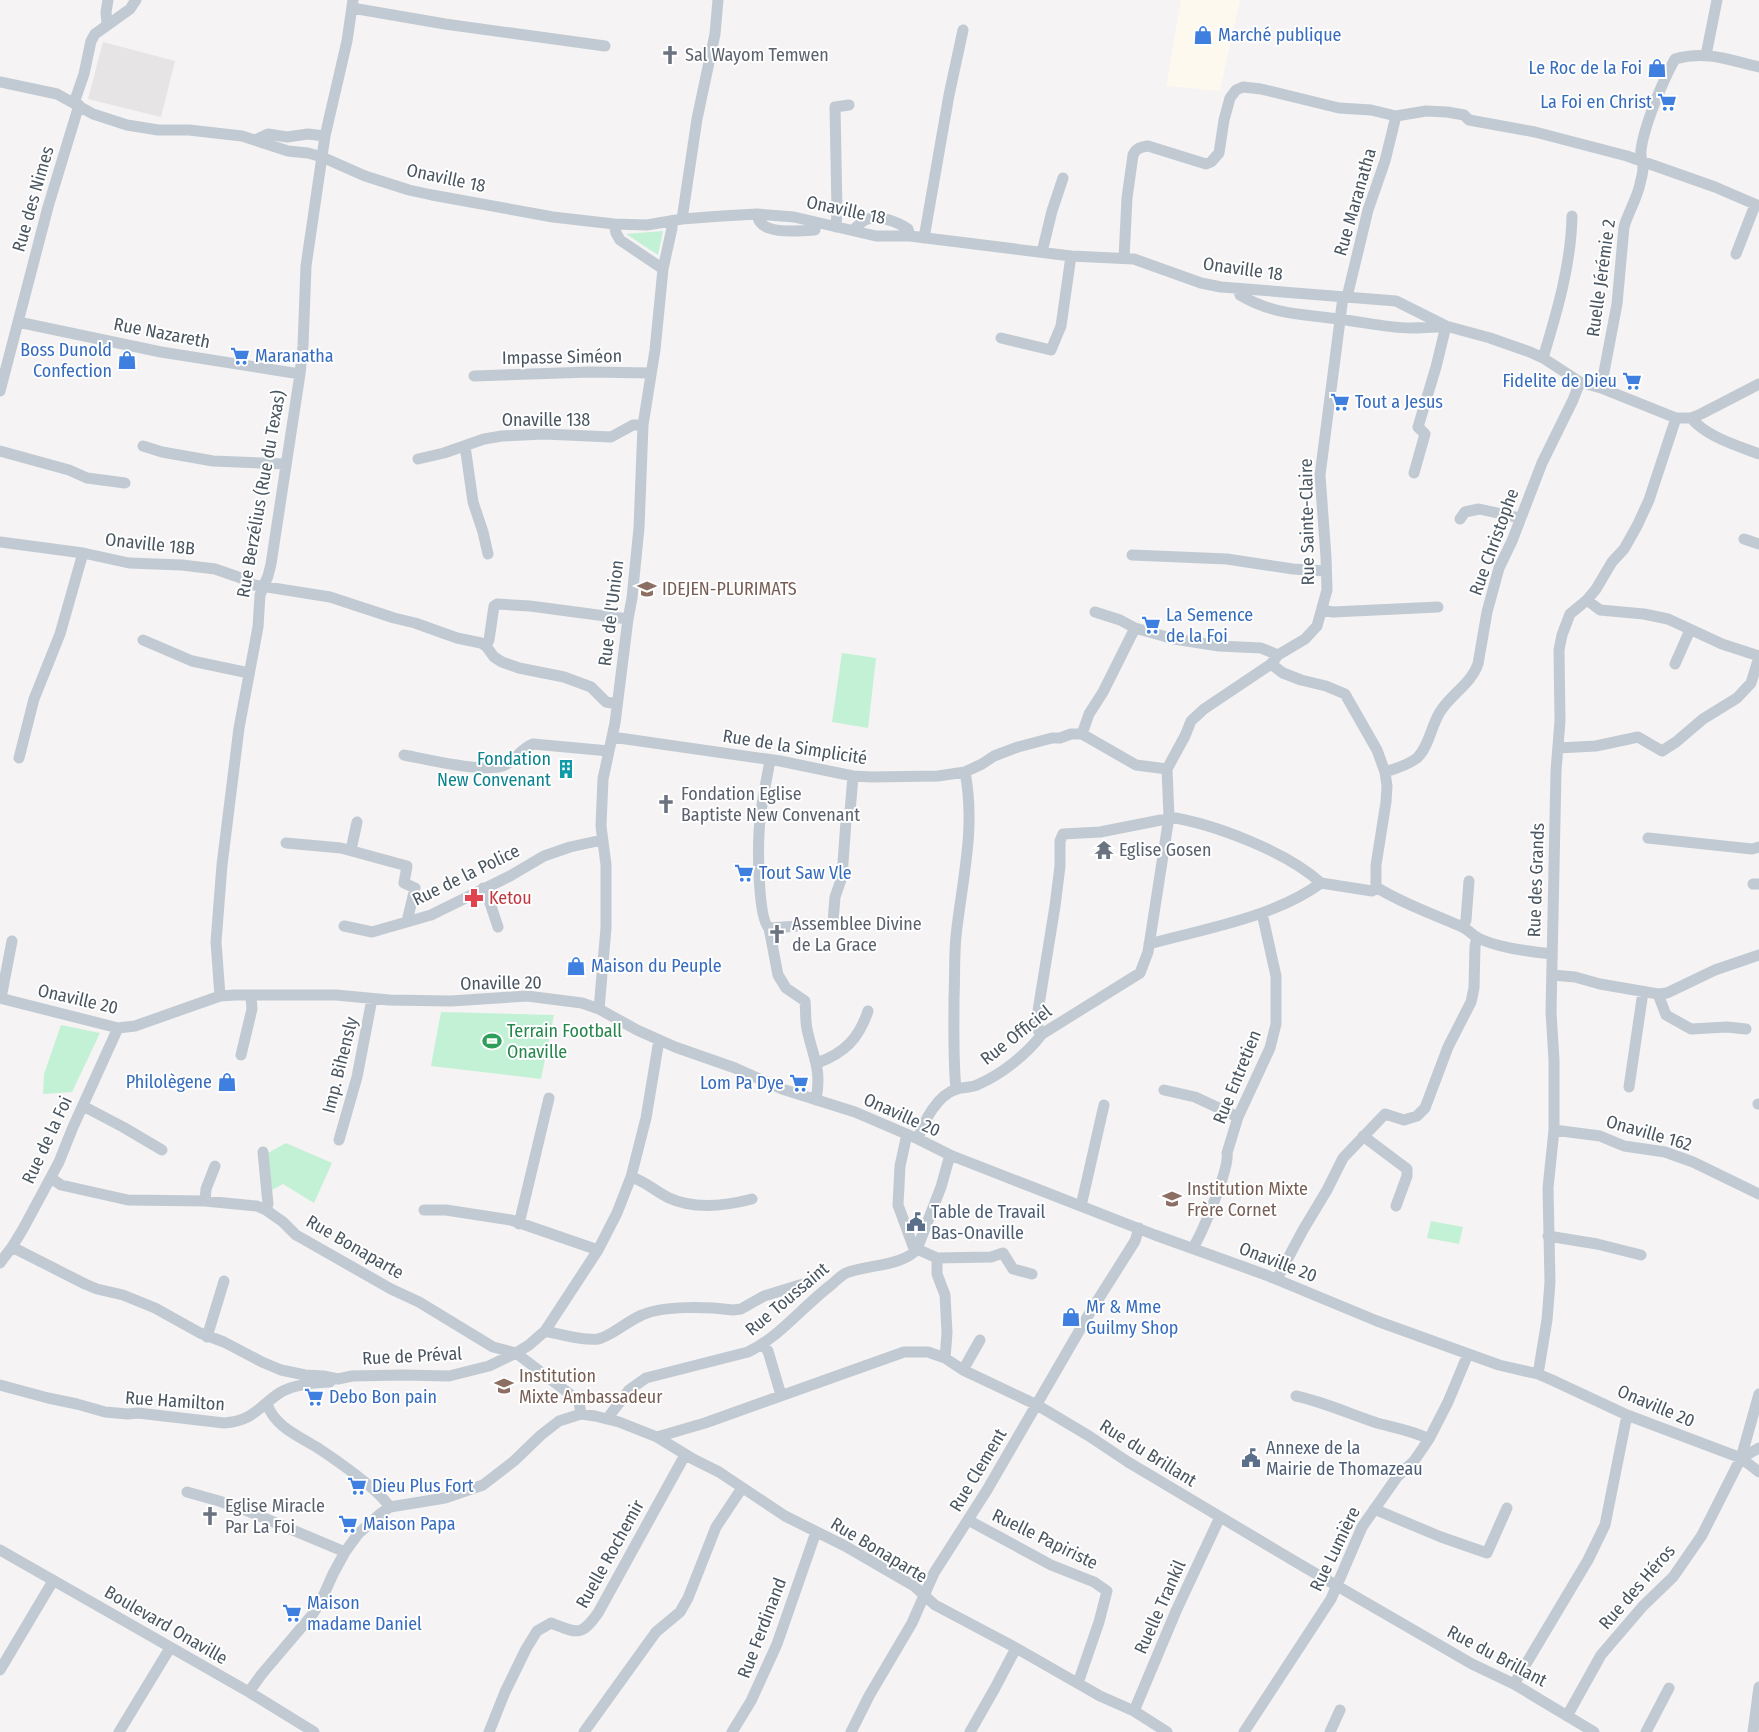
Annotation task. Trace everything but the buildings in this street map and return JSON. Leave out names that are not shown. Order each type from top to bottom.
[{"type":"street","points":[[107,24],[108,0]]},
{"type":"street","name":"Rue des Nimes","points":[[0,391],[84,74],[91,41],[95,34],[107,24],[117,20],[130,9],[136,0]]},
{"type":"street","name":"Rue de l'Union","points":[[599,1009],[606,928],[606,865],[601,826],[603,779],[612,737],[632,598],[639,528],[643,425],[655,350],[663,269],[672,228],[677,220],[715,34],[718,0]]},
{"type":"street","points":[[1706,55],[1717,0]]},
{"type":"street","points":[[352,4],[445,24],[605,46]]},
{"type":"street","name":"Rue Berzélius (Rue du Texas)","points":[[220,996],[216,942],[222,865],[240,728],[258,627],[260,595],[268,576],[300,374],[304,346],[306,266],[322,157],[345,50],[352,4]]},
{"type":"street","points":[[924,238],[949,95],[963,30]]},
{"type":"street","name":"Ruelle Jérémie 2","points":[[1602,388],[1617,304],[1626,216],[1636,199],[1644,167],[1640,150],[1668,71],[1675,59],[1706,55],[1759,67]]},
{"type":"street","name":"Onaville 18","points":[[0,82],[56,94],[93,114],[127,125],[158,130],[225,134],[255,140],[288,151],[308,153],[322,157],[365,176],[432,196],[553,217],[614,224],[647,225],[677,220],[757,214],[794,217],[876,236],[910,236],[1071,256],[1134,259],[1201,283],[1238,289],[1396,301],[1446,326],[1490,338],[1530,352],[1543,358],[1580,382],[1602,388],[1676,418]]},
{"type":"street","points":[[1124,258],[1127,198],[1132,154],[1134,151],[1148,146],[1206,164],[1211,162],[1219,153],[1230,98],[1236,90],[1243,87],[1261,89],[1338,108],[1371,110],[1396,116],[1426,111],[1464,115],[1469,120],[1543,134],[1641,160],[1716,188],[1757,206],[1736,254]]},
{"type":"street","points":[[836,227],[835,107],[849,105]]},
{"type":"street","name":"Rue Maranatha","points":[[1345,297],[1368,210],[1385,161],[1396,116]]},
{"type":"street","points":[[255,140],[268,134],[287,137],[308,134],[326,136]]},
{"type":"street","points":[[1042,252],[1063,178]]},
{"type":"street","points":[[757,214],[760,223],[765,227],[791,232],[815,230]]},
{"type":"street","points":[[1543,358],[1565,274],[1572,237],[1572,216]]},
{"type":"street","points":[[853,230],[864,220],[874,218],[902,225],[908,229],[910,236]]},
{"type":"street","points":[[614,224],[620,240],[663,269]]},
{"type":"street","points":[[1001,338],[1051,350],[1061,326],[1071,256]]},
{"type":"street","points":[[1238,289],[1240,295],[1252,302],[1287,314],[1340,319],[1387,327],[1446,326],[1418,427],[1424,434],[1414,473]]},
{"type":"street","name":"Rue Sainte-Claire","points":[[1166,769],[1191,721],[1204,709],[1311,634],[1317,626],[1327,590],[1320,475],[1340,319],[1345,297]]},
{"type":"street","name":"Rue Nazareth","points":[[18,322],[161,352],[300,374]]},
{"type":"street","name":"Impasse Siméon","points":[[474,376],[590,372],[651,373]]},
{"type":"street","name":"Rue Christophe","points":[[1385,772],[1400,767],[1416,758],[1422,751],[1439,714],[1449,698],[1475,672],[1499,568],[1542,462],[1580,382]]},
{"type":"street","points":[[1676,418],[1691,418],[1715,408],[1759,384]]},
{"type":"street","name":"Rue des Grands","points":[[1538,1374],[1545,1338],[1550,1282],[1548,1188],[1554,1130],[1554,1060],[1551,1012],[1556,771],[1560,721],[1559,650],[1562,635],[1570,614],[1587,600],[1596,589],[1612,562],[1624,549],[1637,526],[1649,500],[1676,418]]},
{"type":"street","points":[[1691,418],[1698,426],[1720,438],[1759,454]]},
{"type":"street","name":"Onaville 138","points":[[418,459],[484,439],[522,434],[567,434],[599,438],[611,437],[633,425],[643,425]]},
{"type":"street","points":[[143,446],[162,452],[213,461],[285,464]]},
{"type":"street","points":[[465,446],[473,502],[484,532],[488,554]]},
{"type":"street","points":[[0,451],[69,470],[87,478],[125,483]]},
{"type":"street","points":[[1460,519],[1465,512],[1478,509],[1520,518]]},
{"type":"street","points":[[1744,539],[1759,544]]},
{"type":"street","name":"Onaville 18B","points":[[0,542],[83,553],[129,563],[182,565],[215,569],[241,578],[254,586],[330,597],[486,646]]},
{"type":"street","points":[[20,758],[34,698],[60,634],[83,553]]},
{"type":"street","points":[[1132,555],[1227,559],[1294,569],[1326,570]]},
{"type":"street","points":[[1558,748],[1596,746],[1638,737],[1662,750],[1676,742],[1703,720],[1736,698],[1751,683],[1759,656],[1722,644],[1668,619],[1644,614],[1600,610],[1587,600]]},
{"type":"street","points":[[617,704],[606,702],[591,687],[564,677],[510,666],[494,657],[486,646],[489,640],[494,606],[497,604],[530,606],[628,619]]},
{"type":"street","points":[[1322,610],[1333,612],[1438,607]]},
{"type":"street","points":[[1042,1034],[1038,1030],[1037,1017],[1055,906],[1060,866],[1060,841],[1063,834],[1100,832],[1169,819],[1197,822],[1274,852],[1308,871],[1321,883],[1372,891],[1376,887],[1376,865],[1386,802],[1387,786],[1385,772],[1377,750],[1345,694],[1283,673],[1274,660],[1261,648],[1219,646],[1174,639],[1135,628],[1120,620],[1095,612]]},
{"type":"street","points":[[1135,628],[1103,692],[1089,714],[1082,734],[1136,765],[1166,769],[1169,819],[1149,944],[1262,913],[1294,900],[1321,883]]},
{"type":"street","points":[[1675,664],[1690,630]]},
{"type":"street","points":[[143,640],[192,661],[249,673]]},
{"type":"street","name":"Rue de la Simplicité","points":[[612,737],[770,760],[853,776],[871,777],[938,776],[965,772],[994,756],[1018,747],[1052,738],[1082,734]]},
{"type":"street","points":[[404,755],[472,767],[497,767],[505,765],[524,747],[533,744],[609,751]]},
{"type":"street","points":[[770,760],[759,834],[761,903],[764,924],[768,928],[778,975],[786,988],[805,1001],[807,1029],[817,1064],[818,1088],[816,1100]]},
{"type":"street","points":[[956,1090],[954,1052],[955,948],[970,834],[968,789],[965,772]]},
{"type":"street","points":[[768,928],[829,924],[832,922],[834,897],[842,877],[846,822],[850,812],[853,776]]},
{"type":"street","points":[[351,850],[357,822]]},
{"type":"street","points":[[1648,838],[1752,849],[1759,848]]},
{"type":"street","name":"Rue de la Police","points":[[344,926],[372,932],[431,915],[510,876],[544,856],[602,840]]},
{"type":"street","points":[[286,843],[351,850],[407,866],[404,883],[415,888],[408,917],[409,921]]},
{"type":"street","points":[[1463,927],[1466,920],[1469,881]]},
{"type":"street","points":[[1376,887],[1419,910],[1463,927],[1477,937],[1507,947],[1552,954]]},
{"type":"street","points":[[483,888],[488,897],[498,928]]},
{"type":"street","name":"Rue Entretien","points":[[1193,1248],[1223,1175],[1228,1157],[1227,1153],[1238,1117],[1270,1048],[1276,1024],[1276,976],[1262,913]]},
{"type":"street","points":[[1277,1279],[1343,1158],[1385,1114],[1404,1120],[1417,1116],[1425,1108],[1448,1047],[1471,1002],[1474,988],[1477,937]]},
{"type":"street","points":[[0,998],[12,941]]},
{"type":"street","name":"Rue Officiel","points":[[918,1139],[923,1124],[932,1110],[945,1096],[956,1090],[979,1085],[1023,1055],[1042,1034],[1140,973],[1149,944]]},
{"type":"street","points":[[1552,975],[1576,977],[1600,984],[1658,994],[1668,993],[1715,970],[1759,955]]},
{"type":"street","points":[[1629,1088],[1643,992]]},
{"type":"street","points":[[1658,994],[1666,1015],[1691,1029],[1727,1027],[1746,1029]]},
{"type":"street","name":"Onaville 20","points":[[0,998],[118,1028],[135,1026],[220,996],[235,995],[310,995],[389,1000],[451,1001],[527,996],[582,1003],[599,1009],[659,1040],[735,1068],[782,1088],[855,1112],[918,1139],[950,1156],[1277,1279],[1355,1312],[1468,1354],[1499,1365],[1538,1374],[1627,1415],[1741,1458],[1759,1472]]},
{"type":"street","points":[[241,1055],[252,1009],[251,996]]},
{"type":"street","name":"Imp. Bihensly","points":[[339,1140],[357,1077],[372,999]]},
{"type":"street","points":[[817,1064],[835,1056],[854,1040],[868,1011]]},
{"type":"street","name":"Rue de la Foi","points":[[0,1263],[12,1247],[51,1178],[118,1028]]},
{"type":"street","name":"Rue de Préval","points":[[12,1247],[97,1289],[155,1308],[207,1337],[224,1342],[247,1356],[305,1375],[338,1378],[403,1375],[449,1376],[489,1366],[529,1346],[545,1331],[598,1250],[618,1213],[631,1177],[646,1118],[659,1040]]},
{"type":"street","points":[[1164,1090],[1194,1097],[1238,1117]]},
{"type":"street","points":[[519,1224],[549,1098]]},
{"type":"street","points":[[1081,1206],[1104,1104]]},
{"type":"street","points":[[83,1106],[162,1150]]},
{"type":"street","name":"Onaville 162","points":[[1554,1130],[1600,1136],[1624,1146],[1665,1152],[1693,1162],[1759,1194]]},
{"type":"street","points":[[907,1134],[900,1166],[898,1205],[913,1246],[937,1258],[981,1258],[1003,1253],[1013,1269],[1032,1274]]},
{"type":"street","points":[[1363,1136],[1407,1169],[1407,1176],[1396,1206]]},
{"type":"street","points":[[263,1152],[268,1204],[266,1210]]},
{"type":"street","points":[[917,1249],[941,1187],[950,1156]]},
{"type":"street","points":[[205,1202],[206,1189],[215,1166]]},
{"type":"street","points":[[631,1177],[640,1180],[669,1198],[689,1204],[724,1205],[752,1199]]},
{"type":"street","name":"Rue Bonaparte","points":[[51,1178],[61,1185],[128,1200],[205,1202],[257,1206],[266,1210],[305,1240],[391,1289],[419,1302],[493,1347],[516,1353],[575,1398],[579,1402],[581,1414],[607,1419],[657,1438],[718,1472],[785,1516],[845,1546],[914,1586],[935,1605],[1100,1696],[1134,1711],[1167,1732]]},
{"type":"street","points":[[424,1210],[446,1210],[479,1216],[498,1217],[598,1250]]},
{"type":"street","name":"Rue Clement","points":[[851,1732],[869,1696],[912,1623],[934,1573],[1037,1405],[1089,1314],[1134,1241],[1139,1228]]},
{"type":"street","points":[[1548,1236],[1597,1244],[1641,1255]]},
{"type":"street","name":"Rue Toussaint","points":[[607,1419],[629,1390],[646,1378],[655,1374],[732,1357],[763,1345],[843,1274],[903,1259],[913,1254],[917,1249]]},
{"type":"street","points":[[937,1258],[937,1274],[945,1295],[945,1358]]},
{"type":"street","points":[[207,1337],[224,1281]]},
{"type":"street","points":[[545,1331],[598,1339],[650,1312],[674,1308],[741,1309],[764,1296],[803,1284]]},
{"type":"street","points":[[963,1370],[980,1340]]},
{"type":"street","points":[[763,1345],[768,1351],[781,1395]]},
{"type":"street","name":"Rue du Brillant","points":[[657,1438],[705,1423],[904,1352],[928,1352],[945,1358],[963,1370],[1037,1405],[1128,1462],[1336,1586],[1472,1664],[1514,1684],[1594,1732]]},
{"type":"street","name":"Rue Lumière","points":[[1244,1732],[1331,1599],[1362,1527],[1397,1477],[1414,1460],[1429,1439],[1448,1402],[1468,1354]]},
{"type":"street","points":[[286,1370],[284,1375],[286,1390]]},
{"type":"street","name":"Rue Hamilton","points":[[0,1386],[105,1412],[138,1413],[215,1422],[236,1422],[256,1413],[286,1390],[321,1382],[334,1382],[338,1378]]},
{"type":"street","name":"Rue des Héros","points":[[1567,1716],[1601,1655],[1643,1606],[1673,1577],[1693,1549],[1741,1458],[1759,1394]]},
{"type":"street","points":[[1296,1396],[1317,1400],[1378,1423],[1420,1434],[1429,1439]]},
{"type":"street","points":[[267,1404],[269,1410],[285,1429],[320,1450],[372,1488],[390,1507]]},
{"type":"street","points":[[249,1692],[312,1615],[345,1552],[358,1534],[380,1514],[390,1507],[445,1498],[483,1486],[559,1421],[581,1414]]},
{"type":"street","points":[[1514,1684],[1599,1540],[1605,1525],[1627,1415]]},
{"type":"street","points":[[1741,1458],[1759,1448]]},
{"type":"street","name":"Ruelle Rochemir","points":[[489,1732],[517,1666],[537,1631],[551,1623],[578,1632],[587,1628],[598,1613],[685,1455]]},
{"type":"street","points":[[584,1732],[656,1632],[680,1612],[688,1598],[716,1527],[742,1488]]},
{"type":"street","points":[[186,1492],[219,1500],[345,1552]]},
{"type":"street","points":[[1374,1509],[1441,1537],[1487,1553],[1507,1508]]},
{"type":"street","name":"Ruelle Trankil","points":[[1134,1711],[1176,1611],[1220,1517]]},
{"type":"street","name":"Ruelle Papiriste","points":[[968,1520],[1044,1562],[1094,1582],[1107,1591],[1099,1622],[1078,1683]]},
{"type":"street","name":"Rue Ferdinand","points":[[732,1732],[752,1701],[777,1644],[816,1532]]},
{"type":"street","name":"Boulevard Onaville","points":[[0,1550],[249,1692],[314,1732]]},
{"type":"street","points":[[0,1670],[53,1580]]},
{"type":"street","points":[[119,1732],[170,1648]]},
{"type":"street","points":[[970,1732],[996,1688],[1016,1648]]},
{"type":"street","points":[[1754,1732],[1759,1687]]},
{"type":"street","points":[[1646,1732],[1668,1688]]},
{"type":"street","points":[[1330,1732],[1340,1710]]},
{"type":"shaded area","name":"Marché publique","points":[[1181,0],[1240,0],[1220,91],[1166,86]]},
{"type":"shaded area","points":[[103,42],[175,61],[161,117],[88,99]]},
{"type":"green space","points":[[663,231],[658,255],[626,234]]},
{"type":"green space","points":[[842,653],[876,658],[868,728],[832,722]]},
{"type":"green space","name":"Terrain Football Onaville","points":[[441,1012],[554,1015],[541,1079],[431,1066]]},
{"type":"green space","points":[[61,1025],[100,1033],[72,1092],[43,1094],[44,1074]]},
{"type":"green space","points":[[286,1143],[332,1163],[314,1203],[283,1184],[272,1190],[268,1153]]},
{"type":"green space","points":[[1431,1221],[1463,1227],[1459,1244],[1427,1238]]},
{"type":"place","name":"Marché publique","points":[[1203,35]]},
{"type":"place","name":"Sal Wayom Temwen","points":[[670,55]]},
{"type":"place","name":"Le Roc de la Foi","points":[[1657,68]]},
{"type":"place","name":"La Foi en Christ","points":[[1667,102]]},
{"type":"place","name":"Maranatha","points":[[240,356]]},
{"type":"place","name":"Boss Dunold Confection","points":[[127,360]]},
{"type":"place","name":"Fidelite de Dieu","points":[[1632,381]]},
{"type":"place","name":"Tout a Jesus","points":[[1340,402]]},
{"type":"place","name":"IDEJEN-PLURIMATS","points":[[647,589]]},
{"type":"place","name":"La Semence de la Foi","points":[[1151,625]]},
{"type":"place","name":"Fondation New Convenant","points":[[566,769]]},
{"type":"place","name":"Fondation Eglise Baptiste New Convenant","points":[[666,804]]},
{"type":"place","name":"Eglise Gosen","points":[[1104,850]]},
{"type":"place","name":"Tout Saw Vle","points":[[744,873]]},
{"type":"place","name":"Ketou","points":[[474,898]]},
{"type":"place","name":"Assemblee Divine de La Grace","points":[[777,934]]},
{"type":"place","name":"Maison du Peuple","points":[[576,966]]},
{"type":"place","name":"Terrain Football Onaville","points":[[492,1041]]},
{"type":"place","name":"Philolègene","points":[[227,1082]]},
{"type":"place","name":"Lom Pa Dye","points":[[799,1083]]},
{"type":"place","name":"Institution Mixte Frère Cornet","points":[[1172,1199]]},
{"type":"place","name":"Table de Travail Bas-Onaville","points":[[916,1222]]},
{"type":"place","name":"Mr & Mme Guilmy Shop","points":[[1071,1317]]},
{"type":"place","name":"Institution Mixte Ambassadeur","points":[[504,1386]]},
{"type":"place","name":"Debo Bon pain","points":[[314,1397]]},
{"type":"place","name":"Annexe de la Mairie de Thomazeau","points":[[1251,1458]]},
{"type":"place","name":"Dieu Plus Fort","points":[[357,1486]]},
{"type":"place","name":"Eglise Miracle Par La Foi","points":[[210,1516]]},
{"type":"place","name":"Maison Papa","points":[[348,1524]]},
{"type":"place","name":"Maison madame Daniel","points":[[292,1613]]}]
